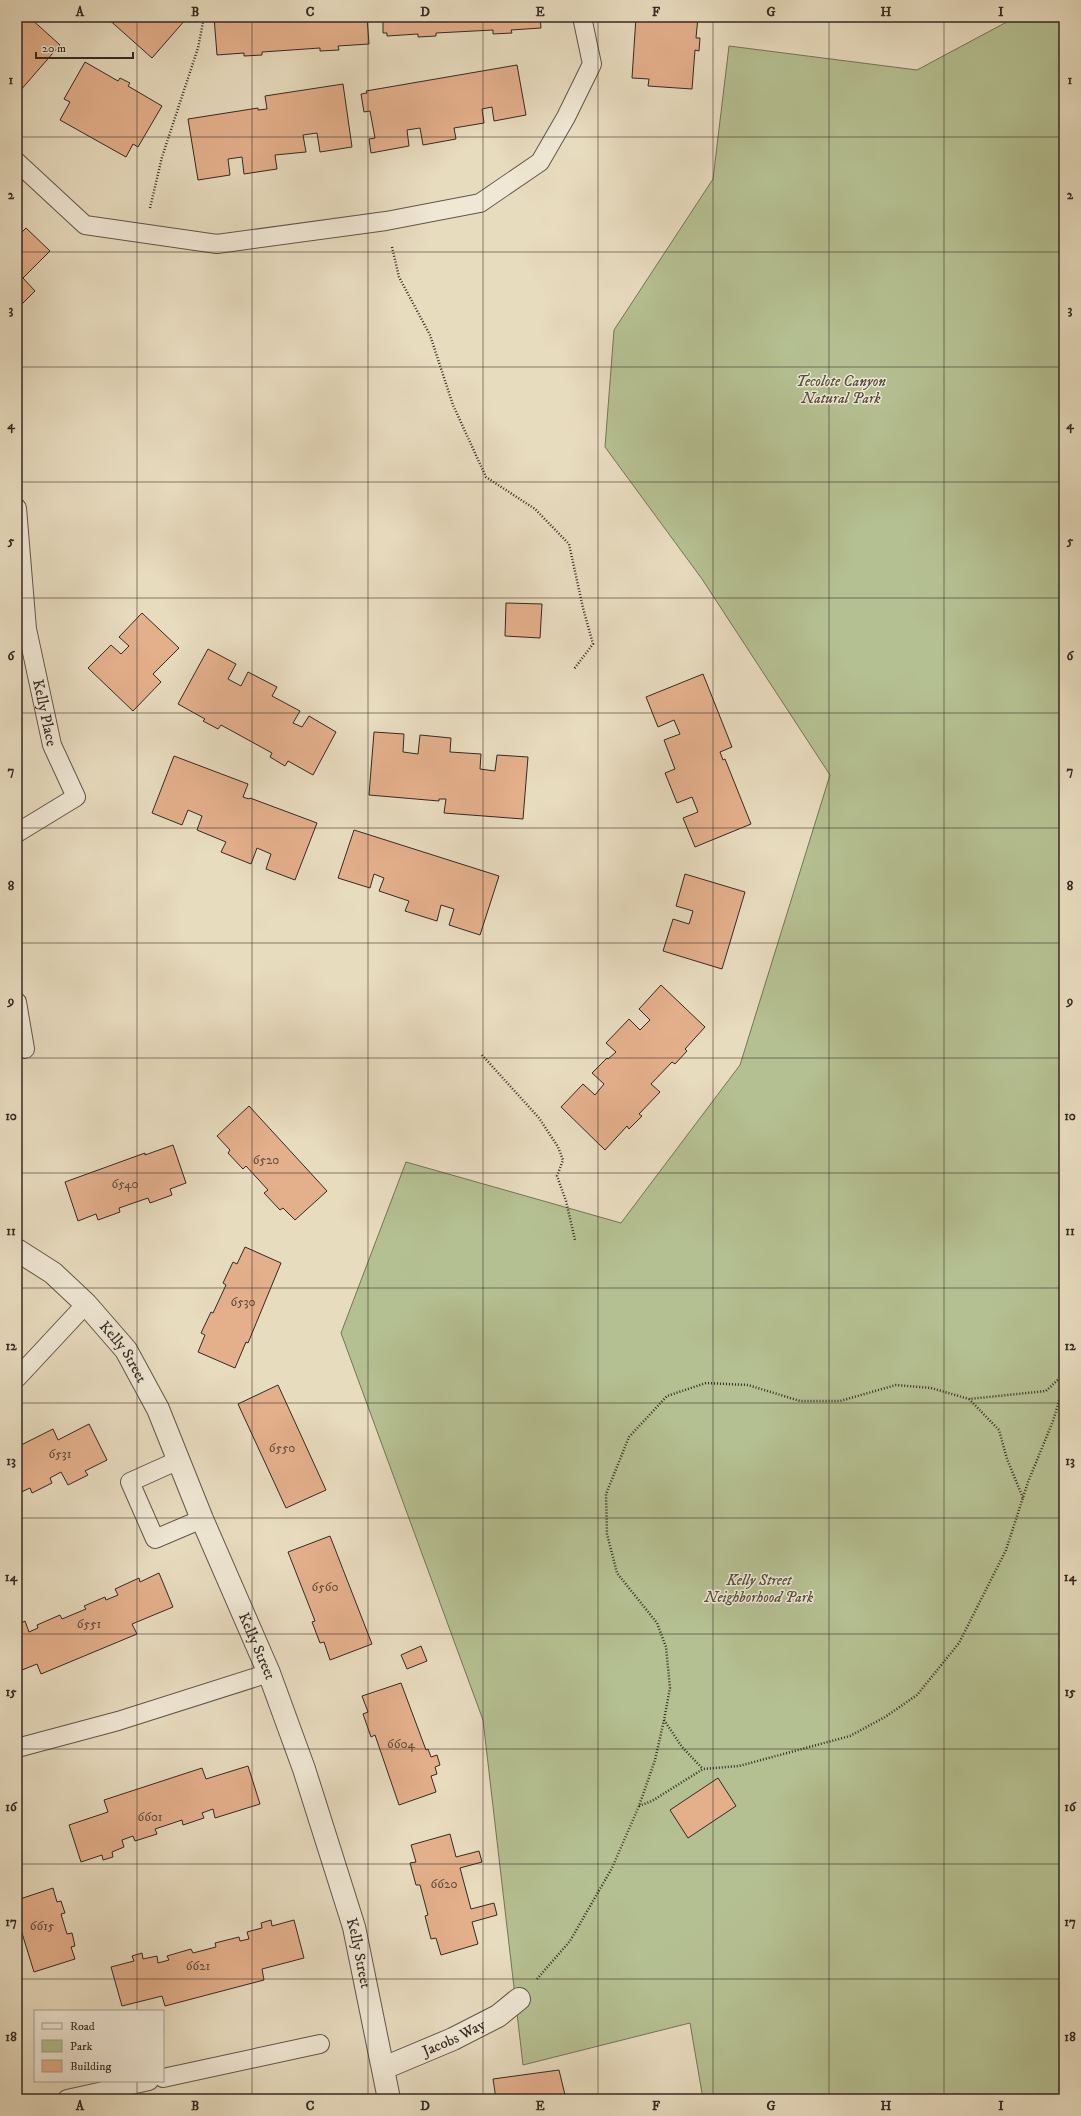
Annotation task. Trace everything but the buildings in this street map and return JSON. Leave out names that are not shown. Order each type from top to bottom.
[{"type":"street","name":"Kelly Street","points":[[17,1250],[53,1273],[86,1304],[126,1350],[158,1409],[202,1519],[269,1673],[304,1769],[354,1927],[384,2068],[389,2099]]},
{"type":"street","name":"Jacobs Way","points":[[384,2068],[453,2039],[498,2016],[519,1999]]},
{"type":"lane","points":[[17,162],[85,225],[217,244],[386,221],[480,203],[540,162],[592,64],[582,17]]},
{"type":"lane","name":"Kelly Place","points":[[17,508],[27,628],[52,745],[76,797],[17,833]]},
{"type":"lane","points":[[17,1002],[25,1049]]},
{"type":"lane","points":[[17,1378],[86,1304]]},
{"type":"lane","points":[[179,1460],[130,1482],[155,1539],[202,1519]]},
{"type":"lane","points":[[17,1748],[118,1721],[269,1673]]},
{"type":"lane","points":[[164,2078],[320,2044]]},
{"type":"lane","points":[[67,2099],[144,2082]]},
{"type":"path","points":[[144,233],[162,157],[198,48],[204,17]]},
{"type":"path","points":[[386,221],[399,277],[430,335],[453,405],[486,476],[535,509],[569,544],[582,608],[593,644],[574,669]]},
{"type":"path","points":[[482,1055],[539,1118],[558,1147],[563,1160],[557,1176],[566,1201],[575,1240]]},
{"type":"path","points":[[519,1999],[570,1941],[612,1868],[639,1806],[655,1760],[664,1720],[670,1688],[666,1647],[657,1623],[617,1573],[607,1534],[606,1494],[629,1437],[667,1396],[706,1383],[748,1385],[800,1401],[840,1401],[896,1385],[931,1388],[969,1399],[1046,1391],[1064,1374]]},
{"type":"path","points":[[639,1806],[652,1801],[703,1769],[739,1766],[850,1736],[885,1717],[917,1695],[959,1643],[1006,1550],[1023,1498],[1053,1422],[1064,1386]]},
{"type":"path","points":[[969,1399],[999,1430],[1007,1459],[1023,1498]]},
{"type":"path","points":[[664,1720],[682,1747],[703,1769]]},
{"type":"green space","points":[[1016,17],[1064,17],[1064,2099],[703,2099],[690,2023],[523,2065],[483,1720],[341,1333],[406,1162],[621,1223],[740,1065],[830,775],[702,579],[605,447],[614,330],[713,179],[729,46],[917,70]]},
{"type":"park label","name":"Tecolote Canyon Natural Park","points":[[841,390]]},
{"type":"park label","name":"Kelly Street Neighborhood Park","points":[[759,1588]]}]
